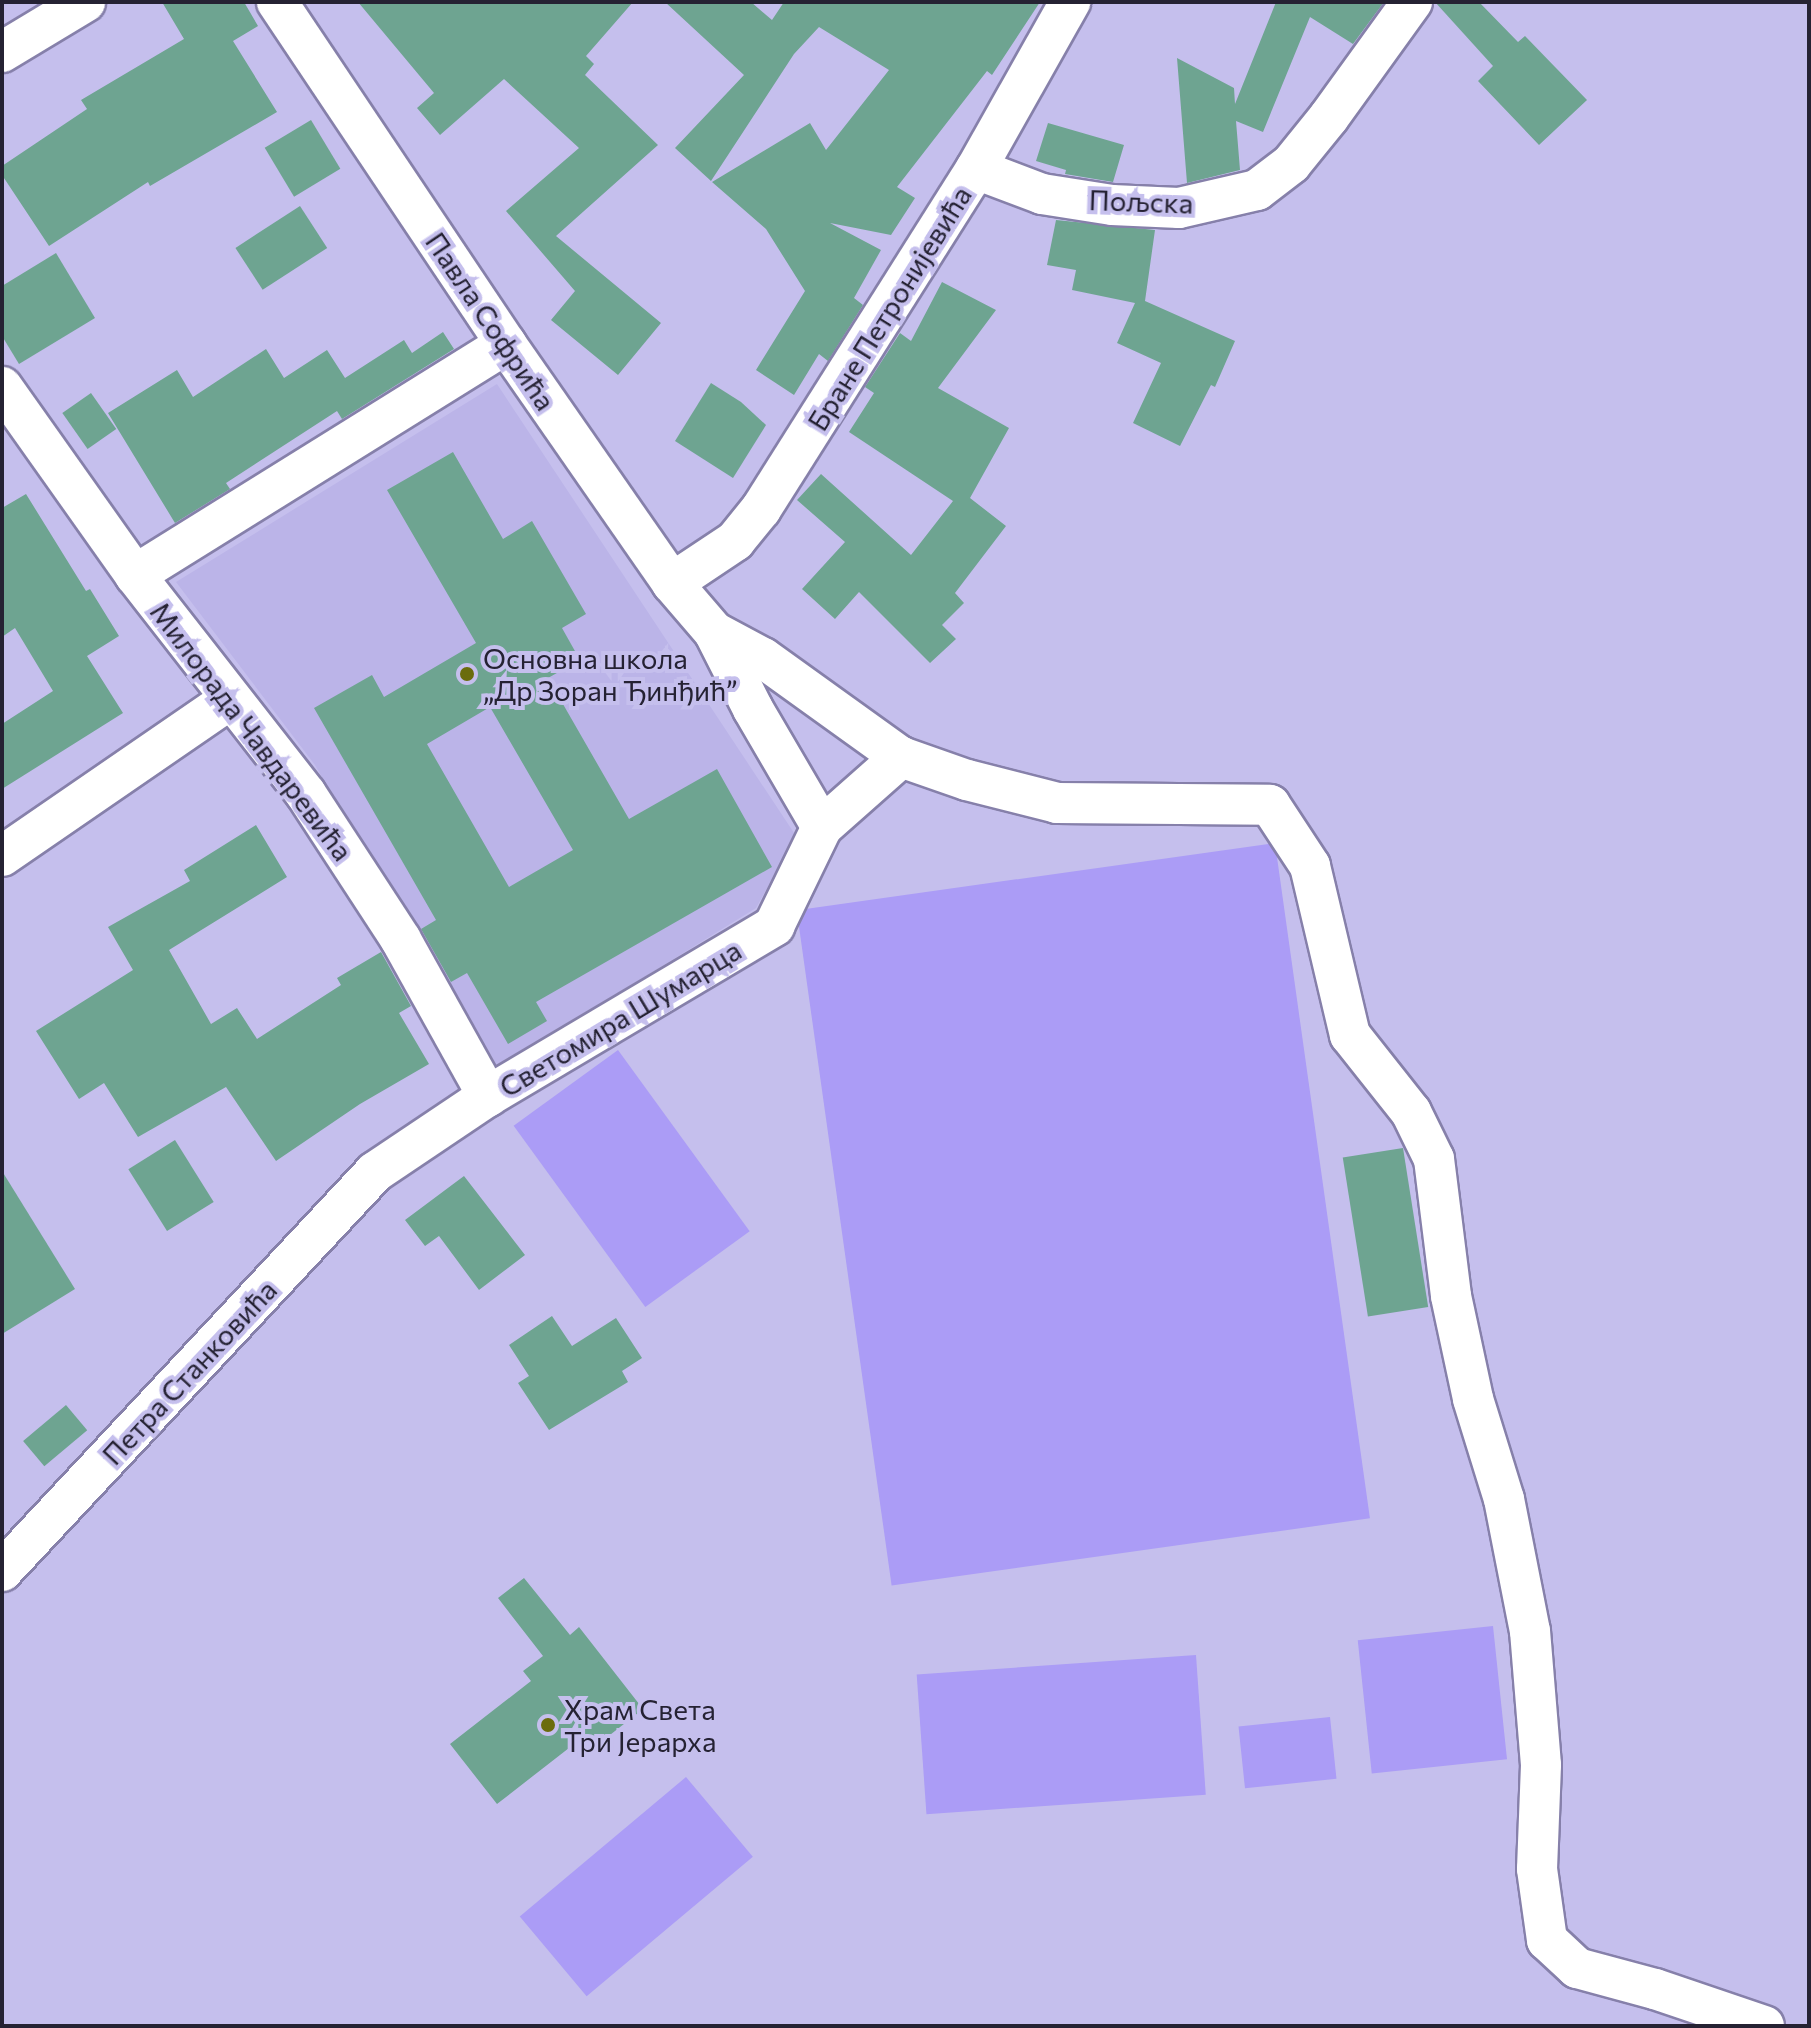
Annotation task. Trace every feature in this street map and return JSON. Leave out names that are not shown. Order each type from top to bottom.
[{"type":"street","points":[[2,52],[85,2]]},
{"type":"street","name":"Павла Софрића","points":[[277,2],[506,344],[672,583],[714,632],[753,709],[822,827]]},
{"type":"street","name":"Бране Петронијевића","points":[[672,583],[735,541],[761,509],[976,169],[1070,2]]},
{"type":"street","name":"Пољска","points":[[976,169],[1042,194],[1112,205],[1179,208],[1257,190],[1291,164],[1412,2]]},
{"type":"street","name":"Милорада Чавдаревића","points":[[135,575],[506,344]]},
{"type":"street","name":"Милорада Чавдаревића","points":[[2,387],[135,575],[229,700],[306,794],[401,940],[488,1096]]},
{"type":"street","name":"Павла Софрића","points":[[714,632],[763,658],[901,757],[967,780],[1057,803],[1270,805],[1310,866],[1350,1035],[1411,1112],[1434,1159],[1451,1296],[1473,1399],[1504,1499],[1530,1631],[1541,1765],[1537,1869],[1547,1940],[1577,1968],[1655,1989],[1764,2026]]},
{"type":"street","points":[[2,856],[229,700]]},
{"type":"street","points":[[822,827],[901,757]]},
{"type":"street","name":"Светомира Шумарца","points":[[375,1172],[488,1096],[774,926],[822,827]]},
{"type":"street","name":"Петра Станковића","points":[[2,1571],[375,1172]]},
{"type":"shaded area","name":"Основна школа „Др Зоран Ђинђић”","points":[[497,384],[796,836],[756,908],[489,1073],[315,765],[176,582]]},
{"type":"shaded area","points":[[1275,843],[1370,1518],[892,1586],[797,910]]},
{"type":"shaded area","points":[[618,1050],[750,1231],[645,1307],[514,1126]]},
{"type":"shaded area","points":[[1493,1626],[1507,1759],[1372,1773],[1358,1640]]},
{"type":"shaded area","points":[[1196,1655],[1206,1795],[926,1814],[917,1675]]},
{"type":"shaded area","points":[[1330,1717],[1336,1779],[1245,1788],[1239,1727]]},
{"type":"shaded area","points":[[686,1777],[753,1857],[587,1996],[520,1916]]},
{"type":"building","points":[[162,2],[244,2],[258,26],[233,41],[277,112],[150,186],[148,182],[49,246],[2,175],[2,166],[87,109],[81,100],[184,39]]},
{"type":"building","points":[[358,2],[633,2],[586,56],[594,64],[585,75],[658,145],[556,236],[661,323],[618,375],[551,320],[575,291],[506,211],[579,148],[504,79],[440,135],[417,108],[434,93]]},
{"type":"building","points":[[665,2],[751,2],[772,20],[784,2],[1040,2],[992,75],[987,71],[897,187],[915,198],[891,235],[830,223],[881,250],[854,298],[863,305],[828,361],[819,354],[794,395],[756,370],[805,291],[766,229],[712,182],[810,123],[826,150],[889,70],[819,27],[794,54],[711,181],[675,148],[744,75]]},
{"type":"building","points":[[1276,2],[1384,2],[1353,44],[1310,17],[1263,132],[1236,121],[1240,170],[1187,183],[1177,58],[1234,88],[1235,104]]},
{"type":"building","points":[[1435,2],[1479,2],[1518,42],[1525,36],[1587,100],[1539,145],[1478,81],[1493,66]]},
{"type":"building","points":[[311,120],[340,169],[294,197],[265,148]]},
{"type":"building","points":[[1048,123],[1124,145],[1113,182],[1065,174],[1066,170],[1036,161]]},
{"type":"building","points":[[300,206],[327,248],[263,290],[235,248]]},
{"type":"building","points":[[1056,220],[1155,230],[1145,301],[1235,341],[1215,387],[1211,385],[1180,446],[1133,423],[1161,363],[1117,343],[1135,303],[1072,290],[1076,270],[1047,265]]},
{"type":"building","points":[[56,253],[95,318],[19,364],[2,336],[2,286]]},
{"type":"building","points":[[942,282],[996,310],[938,388],[1009,428],[970,498],[1006,526],[955,593],[964,603],[942,625],[956,639],[930,663],[859,592],[835,619],[802,589],[845,542],[797,500],[821,474],[911,555],[953,501],[849,432],[874,393],[865,387],[900,333],[911,341]]},
{"type":"building","points":[[443,332],[454,349],[342,419],[337,411],[226,483],[230,489],[175,523],[108,413],[177,370],[193,397],[266,349],[284,378],[327,350],[345,378],[404,340],[412,353]]},
{"type":"building","points":[[711,383],[741,402],[766,425],[733,478],[675,441]]},
{"type":"building","points":[[91,393],[116,429],[88,449],[62,413]]},
{"type":"building","points":[[453,452],[503,539],[532,521],[586,614],[562,628],[580,660],[548,678],[629,819],[717,769],[772,867],[536,1002],[547,1021],[508,1044],[467,973],[451,982],[421,929],[436,920],[314,708],[372,675],[384,697],[476,643],[387,490]],"holes":[[[490,707],[573,850],[509,887],[427,744]]]},
{"type":"building","points":[[26,494],[86,591],[90,589],[119,636],[87,656],[123,713],[2,789],[2,724],[53,691],[15,628],[2,637],[2,508]]},
{"type":"building","points":[[256,825],[287,877],[169,950],[211,1024],[237,1008],[257,1039],[341,985],[337,978],[381,952],[411,1006],[399,1013],[429,1064],[360,1104],[276,1161],[226,1087],[138,1137],[104,1083],[79,1099],[36,1031],[133,970],[108,927],[190,881],[184,870]]},
{"type":"building","points":[[175,1140],[214,1202],[167,1231],[128,1169]]},
{"type":"building","points":[[1403,1148],[1428,1307],[1368,1317],[1343,1158]]},
{"type":"building","points":[[2,1171],[75,1289],[2,1334]]},
{"type":"building","points":[[464,1176],[525,1255],[479,1290],[439,1236],[425,1246],[405,1220]]},
{"type":"building","points":[[552,1316],[572,1346],[616,1318],[642,1358],[622,1371],[628,1382],[549,1430],[518,1383],[529,1376],[509,1345]]},
{"type":"building","points":[[66,1405],[87,1430],[44,1466],[23,1441]]},
{"type":"building","name":"Храм Света Три Јерарха","points":[[524,1578],[570,1635],[579,1627],[643,1709],[587,1753],[578,1741],[497,1804],[450,1744],[531,1681],[523,1671],[543,1656],[498,1598]]},
{"type":"place","name":"Основна школа „Др Зоран Ђинђић”","points":[[467,674]]},
{"type":"place","name":"Храм Света Три Јерарха","points":[[548,1725]]}]
